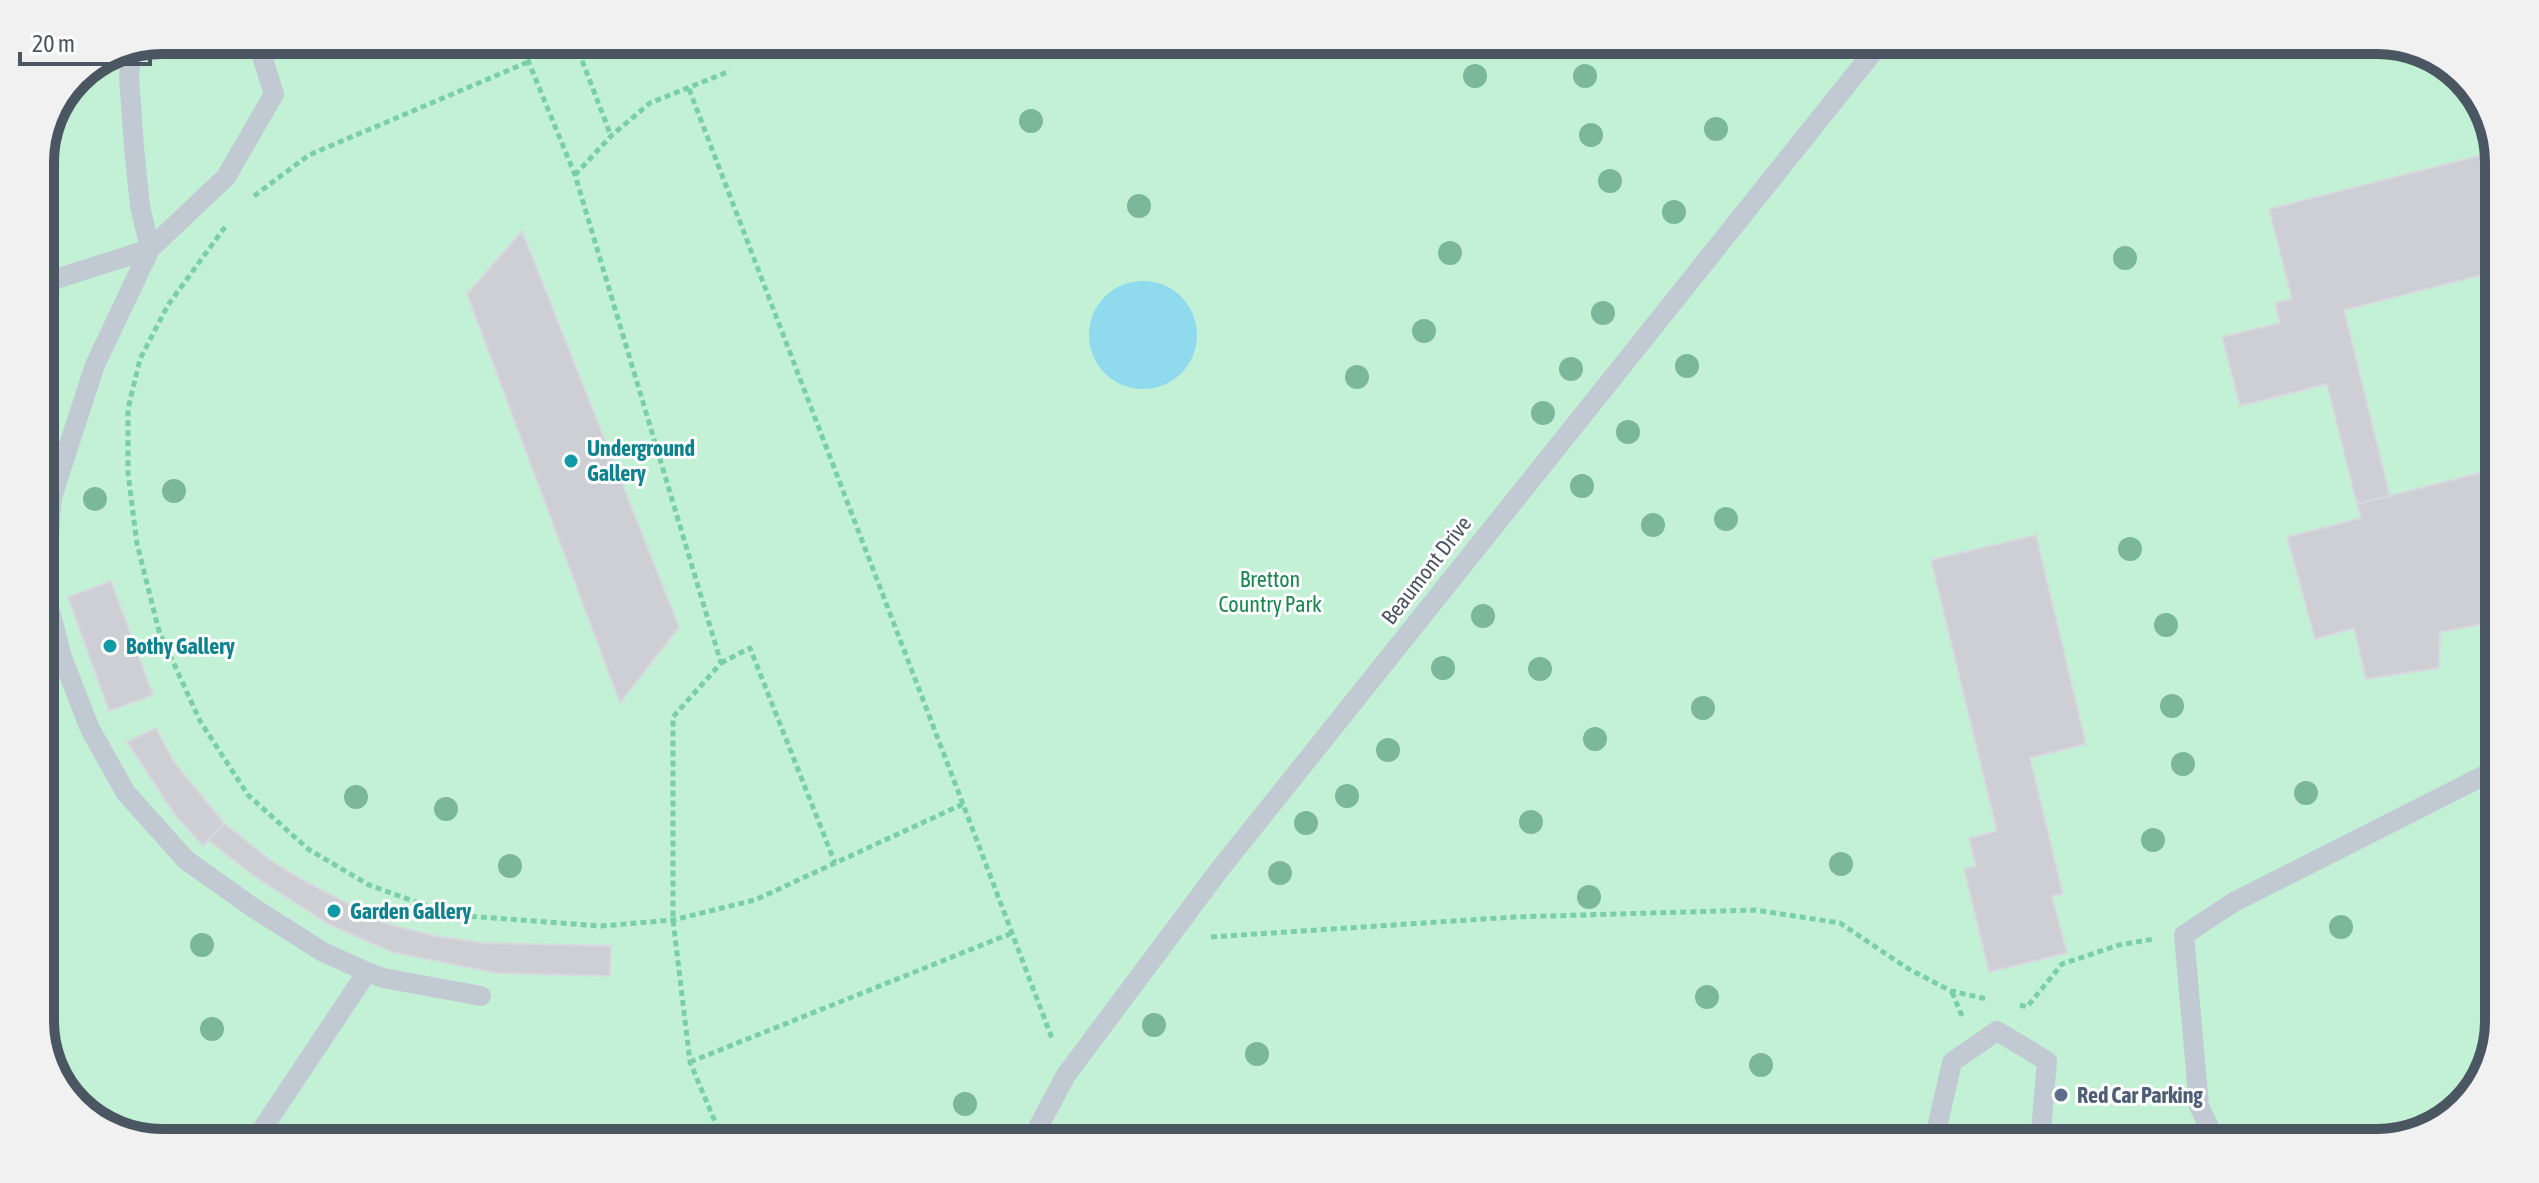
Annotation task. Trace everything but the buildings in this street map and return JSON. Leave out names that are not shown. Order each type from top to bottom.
[{"type":"lane","points":[[54,491],[95,365],[150,249],[226,177],[274,94],[261,54]]},
{"type":"lane","name":"Beaumont Drive","points":[[1037,1129],[1066,1075],[1220,869],[1479,541],[1871,54]]},
{"type":"lane","points":[[130,59],[129,77],[140,206],[150,249]]},
{"type":"lane","points":[[54,280],[150,249]]},
{"type":"lane","points":[[54,626],[62,657],[90,729],[126,793],[186,860],[311,945],[367,972],[383,978],[481,996]]},
{"type":"lane","points":[[2210,1129],[2199,1106],[2184,935],[2234,902],[2485,775]]},
{"type":"lane","points":[[262,1129],[367,972]]},
{"type":"lane","points":[[1937,1129],[1952,1062],[1997,1031],[2047,1061],[2041,1129]]},
{"type":"path","points":[[525,54],[575,175],[721,663]]},
{"type":"path","points":[[580,54],[611,136]]},
{"type":"path","points":[[242,205],[309,155],[528,62]]},
{"type":"path","points":[[575,175],[611,136],[650,103],[730,71]]},
{"type":"path","points":[[689,89],[1066,1075]]},
{"type":"path","points":[[233,217],[168,305],[140,359],[128,409],[128,473],[137,544],[159,631],[200,721],[248,795],[308,849],[369,885],[452,915],[601,926],[673,920],[755,900],[963,804]]},
{"type":"path","points":[[718,1129],[690,1062],[673,920],[673,717],[721,663],[750,648],[835,863]]},
{"type":"path","points":[[1166,941],[1514,917],[1755,910],[1840,923],[1907,968],[1951,991],[1997,1001]]},
{"type":"path","points":[[690,1062],[1012,933]]},
{"type":"path","points":[[2012,1004],[2027,1007],[2062,964],[2119,945],[2184,935]]},
{"type":"green space","name":"Bretton Country Park","points":[[2378,54],[2419,62],[2443,76],[2463,96],[2479,127],[2485,154],[2485,1022],[2477,1063],[2454,1098],[2437,1111],[2405,1125],[2378,1129],[162,1129],[120,1121],[96,1107],[76,1087],[62,1063],[54,1029],[54,154],[65,114],[76,96],[108,68],[147,55]]},
{"type":"water","points":[[1143,281],[1164,285],[1181,297],[1193,314],[1197,335],[1193,356],[1181,373],[1164,385],[1143,389],[1122,385],[1105,373],[1093,356],[1089,335],[1093,314],[1105,297],[1122,285]]},
{"type":"place","name":"Underground Gallery","points":[[571,461]]},
{"type":"place","name":"Bothy Gallery","points":[[110,646]]},
{"type":"place","name":"Garden Gallery","points":[[334,911]]},
{"type":"place","name":"Red Car Parking","points":[[2061,1095]]}]
